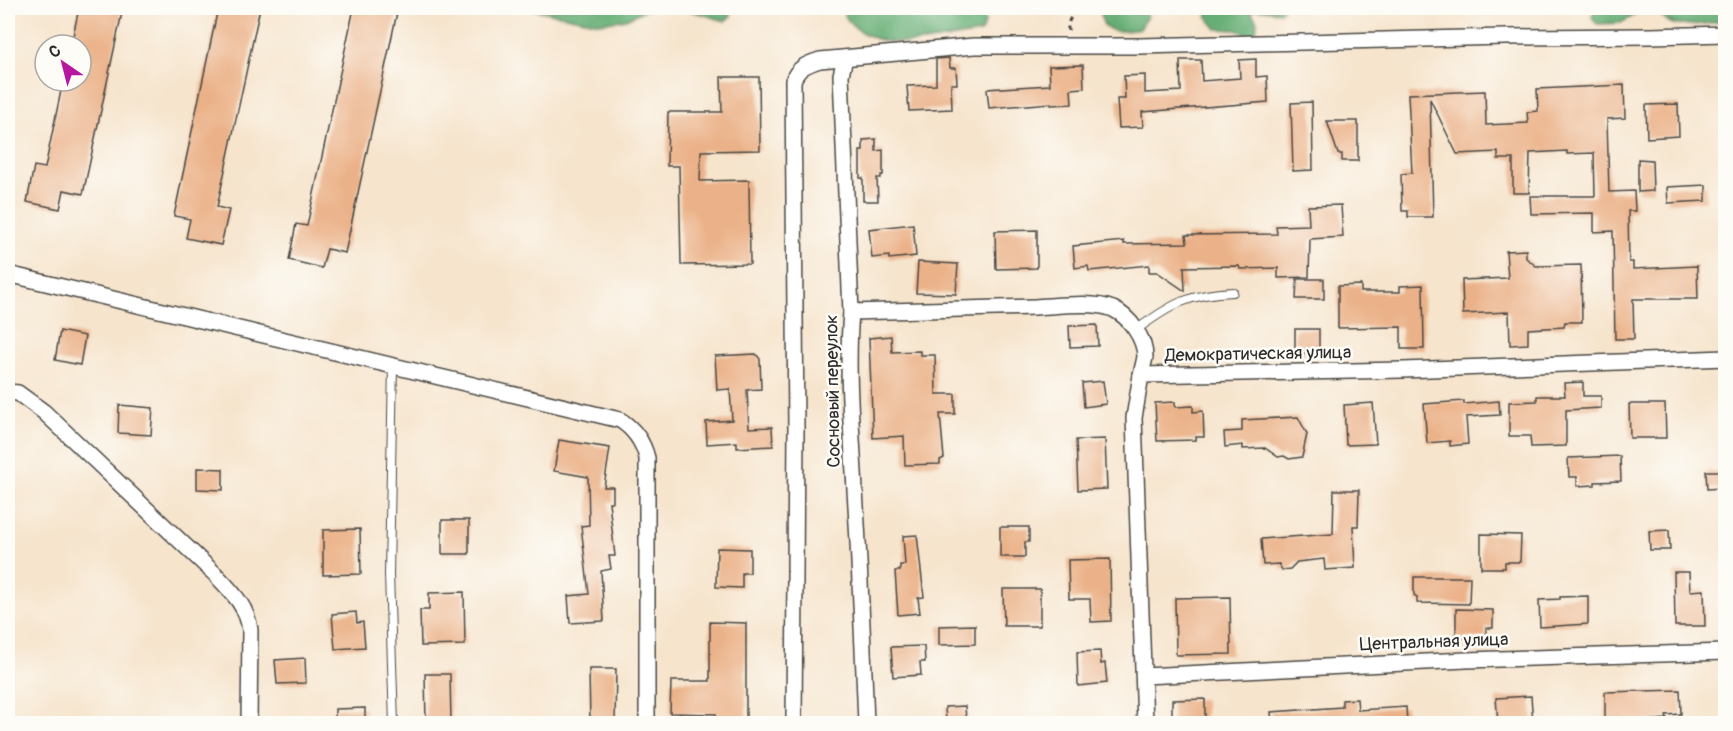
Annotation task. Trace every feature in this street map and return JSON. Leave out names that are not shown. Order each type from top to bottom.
[{"type":"street","points":[[794,723],[796,428],[793,81],[801,67],[811,63],[845,58],[974,46],[1725,34]]},
{"type":"street","name":"Сосновый переулок","points":[[845,58],[841,75],[851,312],[850,401],[866,723]]},
{"type":"street","points":[[8,274],[620,420],[634,431],[647,458],[647,723]]},
{"type":"street","points":[[851,312],[1085,306],[1114,309],[1136,330],[1144,348],[1145,358],[1141,375]]},
{"type":"street","name":"Демократическая улица","points":[[1145,723],[1134,418],[1134,404],[1141,375],[1403,370],[1725,358]]},
{"type":"street","points":[[8,392],[18,393],[44,412],[216,575],[236,597],[248,618],[250,630],[249,723]]},
{"type":"street","name":"Центральная улица","points":[[1144,676],[1466,660],[1725,652]]},
{"type":"lane","points":[[1136,330],[1188,298],[1233,292]]},
{"type":"lane","points":[[393,365],[389,573],[394,723]]},
{"type":"path","points":[[1069,46],[1068,20],[1084,8]]},
{"type":"green space","points":[[525,8],[654,8],[626,19],[600,23]]},
{"type":"green space","points":[[681,8],[730,8],[731,16],[725,21]]},
{"type":"green space","points":[[847,8],[975,8],[984,16],[985,23],[980,33],[926,42],[889,42],[857,29],[844,15]]},
{"type":"green space","points":[[1104,8],[1147,8],[1147,16],[1140,29],[1113,30],[1104,24],[1101,18],[1101,10]]},
{"type":"green space","points":[[1205,8],[1283,8],[1280,12],[1255,9],[1251,12],[1257,21],[1256,34],[1251,36],[1237,30],[1217,29],[1207,17]]},
{"type":"green space","points":[[1595,8],[1638,8],[1635,15],[1621,23],[1597,24],[1592,17]]},
{"type":"green space","points":[[1658,8],[1725,8],[1725,21],[1677,25],[1668,22]]},
{"type":"building","points":[[79,8],[123,8],[83,194],[64,190],[60,209],[27,202],[34,166],[45,168],[61,93],[93,93],[93,33],[74,33]]},
{"type":"building","points":[[218,8],[260,8],[217,207],[229,210],[221,245],[186,238],[190,219],[174,216]]},
{"type":"building","points":[[354,8],[398,8],[345,253],[327,249],[322,268],[289,260],[296,224],[307,226]]},
{"type":"building","points":[[949,58],[950,68],[956,68],[957,84],[951,84],[952,109],[909,111],[907,86],[936,85],[936,59]]},
{"type":"building","points":[[1256,59],[1256,77],[1267,76],[1268,102],[1142,112],[1143,127],[1119,128],[1117,99],[1125,99],[1124,76],[1145,75],[1145,93],[1181,91],[1180,60],[1201,60],[1202,81],[1240,78],[1239,60]]},
{"type":"building","points":[[1083,65],[1084,88],[1071,89],[1072,104],[1051,105],[1051,103],[989,108],[987,89],[1050,85],[1049,66]]},
{"type":"building","points":[[721,77],[759,77],[760,150],[701,151],[700,181],[749,180],[750,264],[681,265],[679,166],[667,166],[668,112],[722,112]]},
{"type":"building","points":[[1624,85],[1625,118],[1607,119],[1609,192],[1634,191],[1635,211],[1628,211],[1629,262],[1633,262],[1633,269],[1697,266],[1698,299],[1633,299],[1634,339],[1615,339],[1613,231],[1594,232],[1594,213],[1531,214],[1530,196],[1595,196],[1594,153],[1567,154],[1567,151],[1530,153],[1529,193],[1513,193],[1513,159],[1498,159],[1498,152],[1457,154],[1430,99],[1433,217],[1408,217],[1408,211],[1402,211],[1401,174],[1412,173],[1408,94],[1485,91],[1486,125],[1528,123],[1527,112],[1538,111],[1537,89]]},
{"type":"building","points":[[1312,102],[1313,170],[1293,171],[1291,103]]},
{"type":"building","points":[[1678,104],[1679,136],[1647,138],[1646,105]]},
{"type":"building","points":[[1327,121],[1358,121],[1358,161],[1342,161],[1342,154],[1338,154]]},
{"type":"building","points":[[876,139],[876,151],[883,150],[883,175],[877,178],[878,201],[863,201],[860,151],[863,151],[863,140]]},
{"type":"building","points":[[1638,159],[1652,160],[1653,191],[1638,192]]},
{"type":"building","points":[[1706,185],[1706,201],[1668,203],[1667,187]]},
{"type":"building","points":[[1341,205],[1343,237],[1310,239],[1309,277],[1278,278],[1278,268],[1184,267],[1185,291],[1157,272],[1149,272],[1149,265],[1089,271],[1088,266],[1075,268],[1073,246],[1124,241],[1124,244],[1187,243],[1186,235],[1277,234],[1276,226],[1309,225],[1308,206]]},
{"type":"building","points":[[913,224],[916,256],[872,258],[869,229]]},
{"type":"building","points":[[1037,230],[1037,268],[996,269],[995,231]]},
{"type":"building","points":[[1526,250],[1526,258],[1536,266],[1581,265],[1582,322],[1565,322],[1564,327],[1528,329],[1528,344],[1510,345],[1509,312],[1463,314],[1462,280],[1508,278],[1506,251]]},
{"type":"building","points":[[918,262],[958,264],[956,294],[916,293]]},
{"type":"building","points":[[1297,279],[1324,279],[1324,299],[1296,299]]},
{"type":"building","points":[[1361,285],[1361,292],[1400,292],[1400,286],[1423,285],[1424,349],[1401,349],[1401,327],[1338,328],[1338,286]]},
{"type":"building","points":[[1097,325],[1098,346],[1070,347],[1069,326]]},
{"type":"building","points":[[1295,329],[1319,329],[1319,353],[1295,353]]},
{"type":"building","points":[[60,331],[85,336],[80,365],[55,360]]},
{"type":"building","points":[[891,336],[892,352],[920,351],[920,355],[935,355],[936,394],[955,394],[955,414],[940,414],[944,458],[940,460],[940,464],[905,465],[904,436],[873,438],[869,338]]},
{"type":"building","points":[[756,354],[760,359],[761,389],[747,390],[749,428],[772,427],[773,446],[737,448],[737,442],[707,444],[706,422],[732,420],[730,389],[717,390],[715,356]]},
{"type":"building","points":[[1103,381],[1106,404],[1084,407],[1082,383]]},
{"type":"building","points":[[1583,382],[1583,396],[1601,396],[1601,408],[1566,410],[1566,446],[1531,447],[1530,436],[1509,436],[1509,402],[1537,401],[1537,396],[1565,396],[1564,383]]},
{"type":"building","points":[[1464,401],[1464,404],[1499,401],[1500,415],[1466,417],[1468,444],[1450,446],[1450,441],[1427,443],[1424,404]]},
{"type":"building","points":[[1175,402],[1175,407],[1193,406],[1193,412],[1203,411],[1204,437],[1196,437],[1196,440],[1157,441],[1155,403]]},
{"type":"building","points":[[1373,403],[1376,444],[1346,445],[1344,405]]},
{"type":"building","points":[[1629,404],[1665,404],[1666,438],[1630,438]]},
{"type":"building","points":[[119,405],[153,408],[151,435],[118,433]]},
{"type":"building","points":[[1298,417],[1307,434],[1302,457],[1289,459],[1284,456],[1278,457],[1265,448],[1243,449],[1243,445],[1225,447],[1224,432],[1242,431],[1242,420]]},
{"type":"building","points":[[1105,439],[1107,489],[1078,490],[1076,440]]},
{"type":"building","points":[[559,440],[610,448],[604,487],[613,487],[613,502],[609,502],[615,556],[609,556],[611,569],[601,571],[604,621],[570,623],[568,596],[589,594],[581,526],[589,525],[588,477],[554,471]]},
{"type":"building","points":[[1620,456],[1621,481],[1595,482],[1595,485],[1577,486],[1577,477],[1569,477],[1568,458]]},
{"type":"building","points":[[197,468],[223,469],[223,490],[197,489]]},
{"type":"building","points":[[1706,471],[1721,471],[1722,488],[1707,489]]},
{"type":"building","points":[[1334,490],[1359,490],[1358,526],[1353,526],[1355,568],[1325,570],[1324,559],[1297,562],[1290,569],[1282,570],[1279,564],[1263,565],[1261,539],[1333,534]]},
{"type":"building","points":[[442,520],[469,520],[469,554],[442,554]]},
{"type":"building","points":[[1000,527],[1029,527],[1029,542],[1025,542],[1025,557],[1000,557]]},
{"type":"building","points":[[360,529],[361,574],[323,575],[323,530]]},
{"type":"building","points":[[1669,530],[1670,550],[1650,550],[1649,531]]},
{"type":"building","points":[[1481,534],[1521,535],[1520,562],[1505,562],[1505,568],[1481,568]]},
{"type":"building","points":[[917,535],[924,597],[918,598],[920,613],[898,615],[895,571],[900,571],[900,565],[905,565],[903,536]]},
{"type":"building","points":[[717,548],[750,549],[750,573],[742,573],[742,588],[716,587]]},
{"type":"building","points":[[1110,559],[1111,621],[1091,622],[1090,599],[1069,599],[1068,560]]},
{"type":"building","points":[[1674,572],[1689,572],[1690,591],[1704,590],[1705,626],[1675,626]]},
{"type":"building","points":[[1414,577],[1470,577],[1469,604],[1417,603],[1417,597],[1414,595]]},
{"type":"building","points":[[1003,589],[1040,589],[1040,626],[1004,626]]},
{"type":"building","points":[[464,592],[465,645],[421,646],[420,610],[429,610],[429,593]]},
{"type":"building","points":[[1588,596],[1588,624],[1540,627],[1539,600]]},
{"type":"building","points":[[1230,597],[1231,654],[1176,655],[1175,598]]},
{"type":"building","points":[[1456,609],[1493,610],[1493,628],[1486,628],[1486,638],[1456,638]]},
{"type":"building","points":[[356,612],[357,623],[363,622],[365,647],[335,649],[332,614]]},
{"type":"building","points":[[710,622],[746,623],[746,723],[716,723],[716,714],[670,713],[671,681],[710,681]]},
{"type":"building","points":[[975,625],[975,644],[939,645],[939,626]]},
{"type":"building","points":[[924,646],[925,662],[920,662],[921,675],[893,677],[891,647]]},
{"type":"building","points":[[1100,651],[1101,664],[1105,663],[1107,683],[1078,686],[1077,652]]},
{"type":"building","points":[[305,658],[306,683],[277,684],[275,660]]},
{"type":"building","points":[[589,669],[616,669],[615,723],[590,723]]},
{"type":"building","points":[[425,674],[450,674],[451,723],[426,723]]},
{"type":"building","points":[[1680,690],[1681,714],[1666,715],[1667,719],[1644,721],[1644,723],[1611,723],[1605,720],[1605,692]]},
{"type":"building","points":[[1531,696],[1533,723],[1498,723],[1496,698]]},
{"type":"building","points":[[1205,699],[1205,723],[1172,723],[1172,700]]},
{"type":"building","points":[[1357,699],[1358,710],[1406,707],[1407,723],[1272,723],[1271,712],[1342,707],[1342,700]]},
{"type":"building","points":[[965,706],[966,720],[946,722],[945,707]]},
{"type":"building","points":[[365,708],[365,723],[335,723],[335,709]]}]
